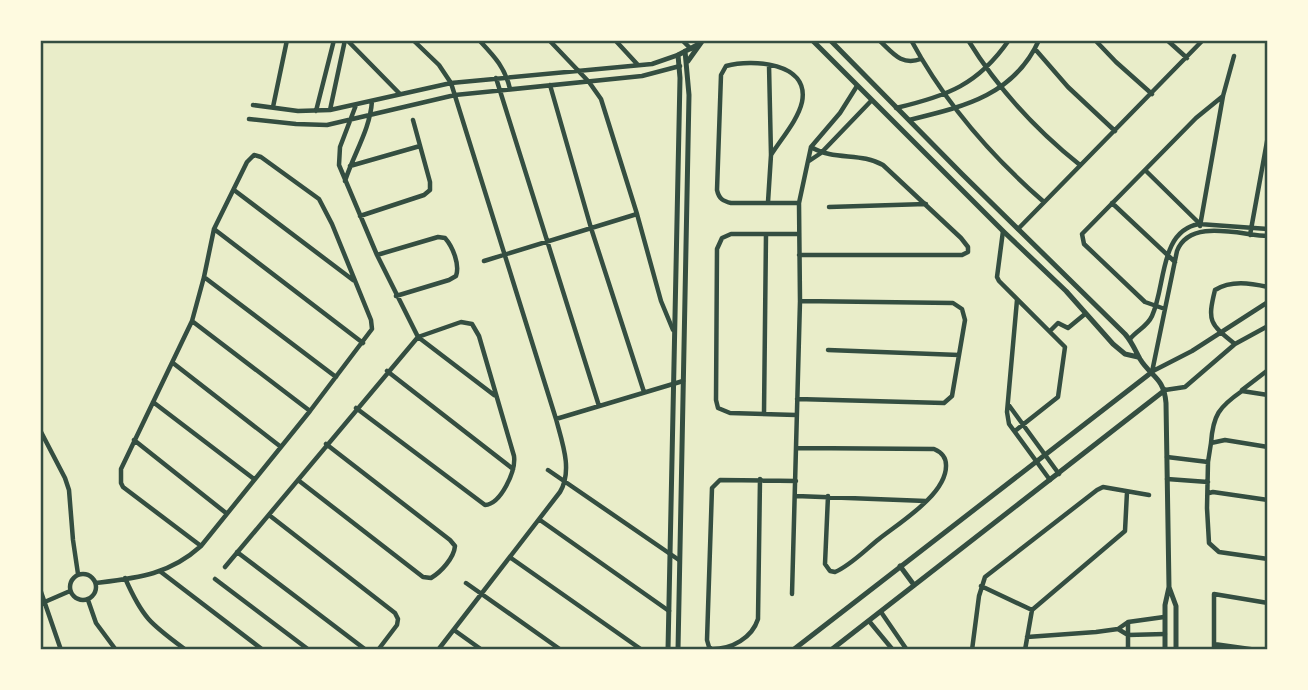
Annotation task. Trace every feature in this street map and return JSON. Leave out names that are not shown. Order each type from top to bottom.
[{"type":"street","points":[[273,107],[287,40]]},
{"type":"street","points":[[316,111],[334,40]]},
{"type":"street","points":[[330,110],[346,40]]},
{"type":"street","points":[[346,40],[399,93]]},
{"type":"street","points":[[413,40],[439,65],[451,83],[556,419],[565,458],[565,482],[540,520],[438,650]]},
{"type":"street","points":[[479,40],[500,62],[510,89]]},
{"type":"street","points":[[549,40],[589,82],[601,99],[661,301],[675,333]]},
{"type":"street","points":[[615,40],[639,65]]},
{"type":"street","points":[[678,650],[690,50],[682,40]]},
{"type":"street","points":[[812,40],[1066,291],[1119,350],[1138,357],[1165,390],[1169,587],[1164,617],[1165,650]]},
{"type":"street","points":[[830,40],[1130,339],[1138,351],[1138,357]]},
{"type":"street","points":[[879,40],[902,61],[913,62],[921,59]]},
{"type":"street","points":[[911,40],[954,109],[1002,164],[1044,202]]},
{"type":"street","points":[[968,40],[1000,87],[1043,134],[1080,165]]},
{"type":"street","points":[[896,108],[944,95],[970,81],[1009,40]]},
{"type":"street","points":[[909,120],[975,102],[1000,87],[1015,75],[1039,40]]},
{"type":"street","points":[[1095,40],[1152,94]]},
{"type":"street","points":[[1167,40],[1187,58]]},
{"type":"street","points":[[1018,229],[1203,40]]},
{"type":"street","points":[[253,105],[298,111],[330,110],[451,83],[660,62],[690,50],[701,42]]},
{"type":"street","points":[[1035,49],[1068,87],[1115,131]]},
{"type":"street","points":[[668,650],[680,66],[678,55]]},
{"type":"street","points":[[1199,224],[1223,96],[1234,56]]},
{"type":"street","points":[[249,119],[309,125],[351,120],[455,95],[654,74],[688,61]]},
{"type":"street","points":[[771,155],[799,111],[803,93],[799,83],[791,72],[783,67],[730,64],[722,71],[717,190],[719,197],[725,202],[799,203]]},
{"type":"street","points":[[768,202],[771,155],[769,65]]},
{"type":"street","points":[[496,78],[599,406]]},
{"type":"street","points":[[550,85],[644,392]]},
{"type":"street","points":[[792,594],[800,301],[799,203],[811,147],[840,113],[857,86]]},
{"type":"street","points":[[1165,310],[1145,302],[1083,241],[1084,231],[1223,96]]},
{"type":"street","points":[[345,181],[365,133],[372,101]]},
{"type":"street","points":[[808,162],[821,153],[872,101]]},
{"type":"street","points":[[356,104],[339,153],[341,170],[396,296],[418,337],[495,395]]},
{"type":"street","points":[[360,216],[424,195],[430,190],[413,120]]},
{"type":"street","points":[[1250,235],[1268,136]]},
{"type":"street","points":[[341,170],[420,146]]},
{"type":"street","points":[[799,255],[967,254],[969,250],[927,204],[878,162],[821,153],[811,147]]},
{"type":"street","points":[[96,583],[161,572],[181,563],[201,546],[370,334],[372,325],[332,224],[319,199],[261,158],[252,156],[214,229],[192,321],[121,469],[123,487],[201,546]]},
{"type":"street","points":[[1144,170],[1199,224],[1201,230]]},
{"type":"street","points":[[954,183],[962,174]]},
{"type":"street","points":[[234,190],[355,282]]},
{"type":"street","points":[[1112,203],[1175,262]]},
{"type":"street","points":[[829,207],[927,204]]},
{"type":"street","points":[[484,261],[637,214]]},
{"type":"street","points":[[1130,339],[1147,325],[1156,308],[1168,256],[1174,238],[1181,231],[1199,224],[1268,229]]},
{"type":"street","points":[[214,229],[363,343]]},
{"type":"street","points":[[1152,372],[1177,251],[1184,238],[1201,230],[1268,236]]},
{"type":"street","points":[[1003,231],[997,277],[1065,347],[1058,397],[1015,431]]},
{"type":"street","points":[[764,413],[766,234]]},
{"type":"street","points":[[796,415],[725,412],[721,411],[717,404],[717,249],[722,238],[727,235],[799,234]]},
{"type":"street","points":[[377,255],[438,237],[445,239],[452,247],[458,269],[456,276],[396,296]]},
{"type":"street","points":[[204,277],[336,377]]},
{"type":"street","points":[[1235,344],[1214,328],[1212,323],[1215,290],[1224,284],[1268,287]]},
{"type":"street","points":[[1018,300],[1007,401],[1009,424],[1051,480]]},
{"type":"street","points":[[797,399],[944,403],[952,396],[964,314],[962,309],[953,303],[800,301]]},
{"type":"street","points":[[793,650],[1152,372],[1192,351],[1268,302]]},
{"type":"street","points":[[1050,331],[1058,323],[1072,327],[1085,313]]},
{"type":"street","points":[[192,321],[310,411]]},
{"type":"street","points":[[225,567],[298,480],[326,444],[356,408],[387,371],[418,337],[461,322],[472,324],[479,336],[511,443],[513,469],[495,501],[491,505],[485,505],[356,408]]},
{"type":"street","points":[[831,650],[1165,390],[1185,387],[1235,344],[1268,326]]},
{"type":"street","points":[[828,350],[959,355]]},
{"type":"street","points":[[173,363],[281,447]]},
{"type":"street","points":[[1268,370],[1228,401],[1212,421],[1207,529],[1209,543],[1219,552],[1268,559]]},
{"type":"street","points":[[387,371],[513,469]]},
{"type":"street","points":[[556,419],[683,381]]},
{"type":"street","points":[[1242,391],[1268,395]]},
{"type":"street","points":[[1007,401],[1059,474]]},
{"type":"street","points":[[153,402],[254,479]]},
{"type":"street","points":[[40,430],[44,433],[69,490],[78,574],[71,582],[70,591],[76,599],[88,600],[96,592],[96,583],[90,575],[78,574]]},
{"type":"street","points":[[134,440],[226,513]]},
{"type":"street","points":[[1211,443],[1225,440],[1268,447]]},
{"type":"street","points":[[298,480],[427,579],[435,576],[452,556],[455,546],[450,540],[326,444]]},
{"type":"street","points":[[797,447],[939,450],[945,460],[946,467],[936,491],[927,501],[835,572],[830,571],[825,564],[828,496]]},
{"type":"street","points":[[1167,457],[1208,462]]},
{"type":"street","points":[[548,470],[679,560]]},
{"type":"street","points":[[760,479],[758,619],[752,631],[736,644],[712,649],[707,640],[712,488],[720,480],[760,479],[796,481]]},
{"type":"street","points":[[1167,479],[1208,482]]},
{"type":"street","points":[[972,650],[981,586],[985,578],[1097,490],[1103,487],[1149,495]]},
{"type":"street","points":[[1025,650],[1032,610],[1045,596],[1122,536],[1127,526],[1127,492]]},
{"type":"street","points":[[1209,493],[1268,500]]},
{"type":"street","points":[[796,496],[927,501]]},
{"type":"street","points":[[269,515],[397,616],[397,625],[378,650]]},
{"type":"street","points":[[540,520],[669,611]]},
{"type":"street","points":[[237,552],[366,650]]},
{"type":"street","points":[[511,558],[642,650]]},
{"type":"street","points":[[900,566],[914,585]]},
{"type":"street","points":[[161,572],[263,650]]},
{"type":"street","points":[[125,578],[141,612],[155,627],[186,650]]},
{"type":"street","points":[[215,579],[309,650]]},
{"type":"street","points":[[466,583],[561,650]]},
{"type":"street","points":[[981,586],[1032,610]]},
{"type":"street","points":[[1169,587],[1176,606],[1176,650]]},
{"type":"street","points":[[40,589],[42,603],[61,650]]},
{"type":"street","points":[[42,603],[70,591]]},
{"type":"street","points":[[1257,650],[1214,647],[1214,594],[1268,603]]},
{"type":"street","points":[[88,600],[96,623],[116,650]]},
{"type":"street","points":[[881,612],[907,650]]},
{"type":"street","points":[[1027,637],[1118,629],[1128,622],[1164,617]]},
{"type":"street","points":[[869,621],[893,650]]},
{"type":"street","points":[[1128,622],[1128,650]]},
{"type":"street","points":[[1118,629],[1128,635],[1165,634]]},
{"type":"street","points":[[454,630],[482,650]]}]
